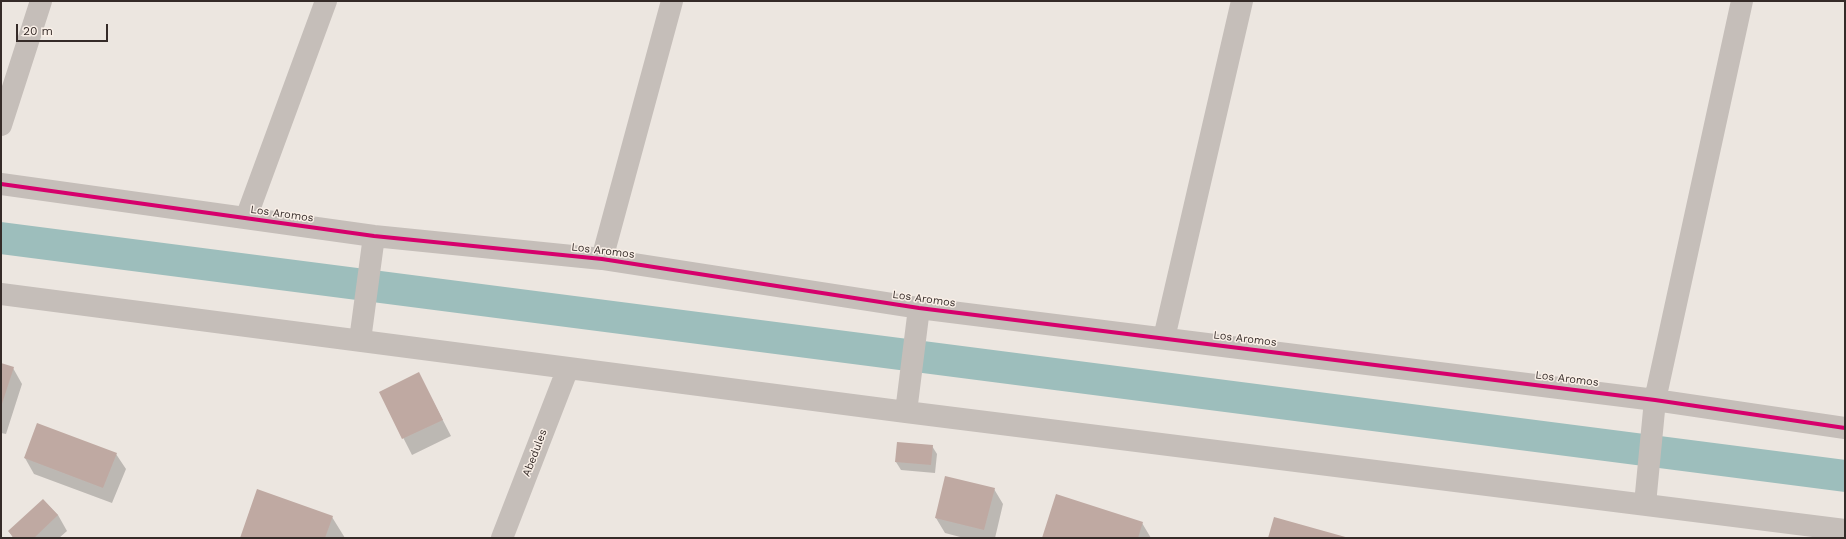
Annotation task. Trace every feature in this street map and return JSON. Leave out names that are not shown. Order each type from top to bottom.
[{"type":"street","points":[[1,125],[41,1]]},
{"type":"street","points":[[246,218],[326,1]]},
{"type":"street","points":[[602,259],[672,1]]},
{"type":"street","points":[[1164,338],[1242,1]]},
{"type":"street","points":[[1645,504],[1655,400],[1742,1]]},
{"type":"street","name":"Los Aromos","points":[[1,184],[374,236],[602,259],[918,308],[1655,400],[1845,428]]},
{"type":"street","points":[[360,340],[374,236]]},
{"type":"street","points":[[1,294],[906,412],[1845,530]]},
{"type":"street","points":[[906,412],[918,308]]},
{"type":"street","name":"Abedules","points":[[502,538],[568,368]]},
{"type":"building","points":[[1,363],[14,367],[1,407]]},
{"type":"building","points":[[419,372],[443,420],[402,439],[379,392]]},
{"type":"building","points":[[37,423],[117,453],[103,488],[24,458]]},
{"type":"building","points":[[897,442],[933,445],[931,465],[895,462]]},
{"type":"building","points":[[945,476],[995,488],[984,530],[935,518]]},
{"type":"building","points":[[257,489],[333,516],[325,538],[240,538]]},
{"type":"building","points":[[1056,494],[1143,522],[1138,538],[1042,538]]},
{"type":"building","points":[[43,499],[58,515],[34,538],[14,538],[8,531]]},
{"type":"building","points":[[1274,517],[1349,538],[1268,538]]},
{"type":"waterway","points":[[1,238],[1845,476]]},
{"type":"cycle path","points":[[1,184],[374,236],[602,259],[919,308],[1655,400],[1845,428]]}]
